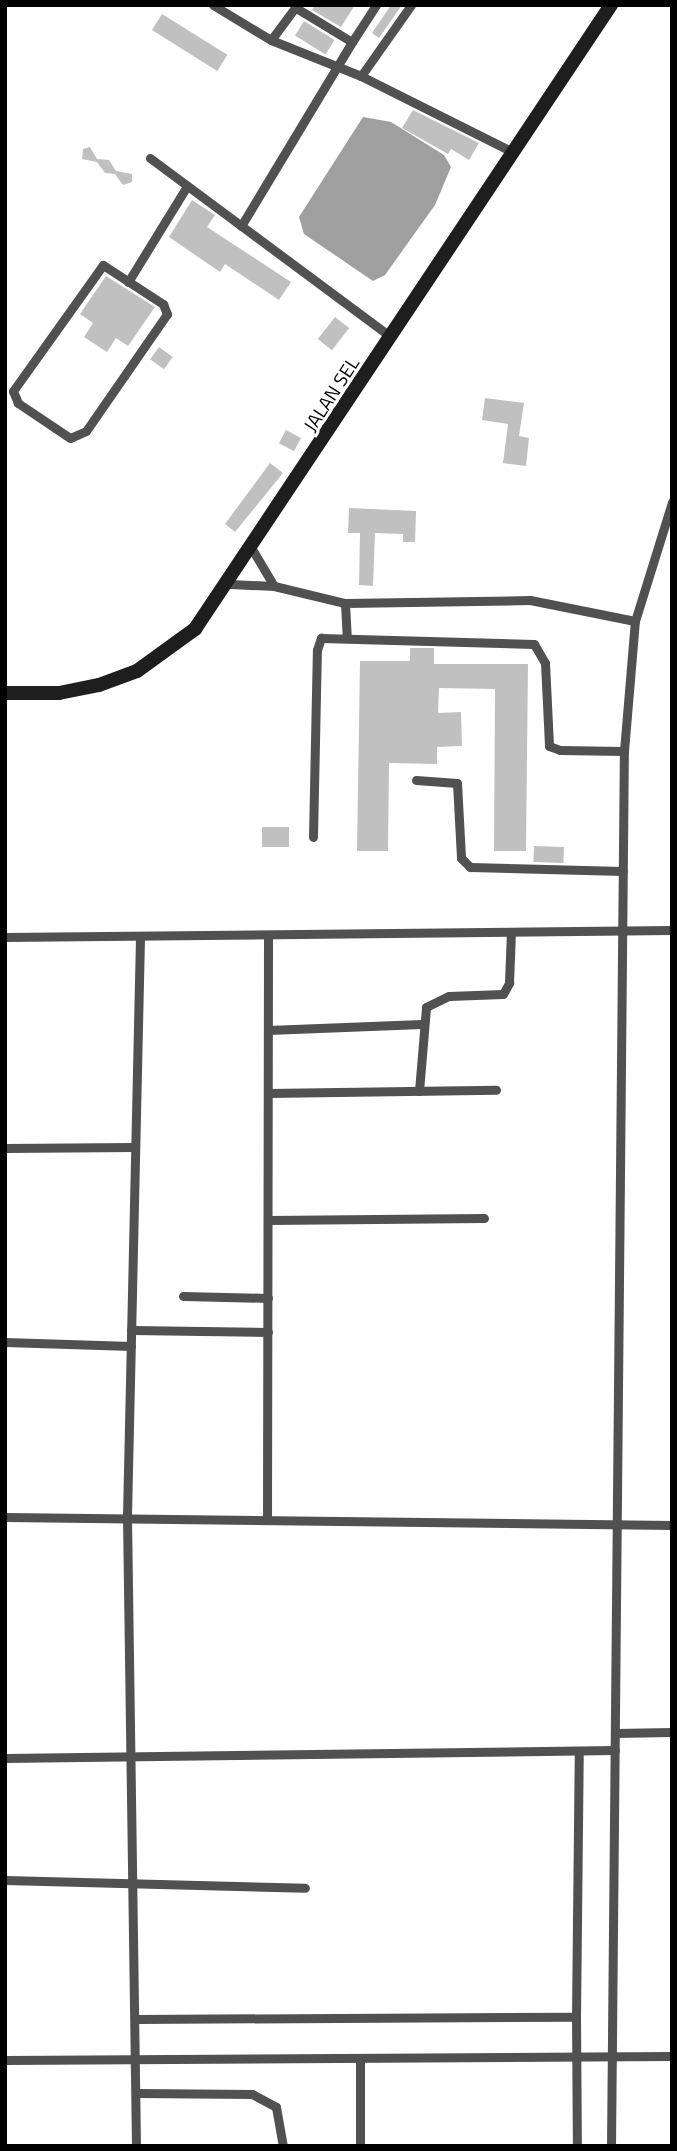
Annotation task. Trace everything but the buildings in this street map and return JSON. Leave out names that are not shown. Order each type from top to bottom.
[{"type":"street","name":"JALAN SEL","points":[[5,693],[59,693],[137,671],[195,629],[230,584],[611,5]]},
{"type":"lane","points":[[214,5],[271,40],[361,76],[513,152]]},
{"type":"lane","points":[[241,226],[376,5]]},
{"type":"lane","points":[[361,76],[411,5]]},
{"type":"lane","points":[[271,40],[296,7],[352,42]]},
{"type":"lane","points":[[150,158],[391,337]]},
{"type":"lane","points":[[128,282],[187,186]]},
{"type":"lane","points":[[101,266],[128,282],[166,307],[166,320],[86,431],[71,438],[18,402],[13,391],[101,266]]},
{"type":"lane","points":[[611,2146],[624,751],[635,621],[672,502]]},
{"type":"lane","points":[[252,550],[274,586]]},
{"type":"lane","points":[[230,584],[274,586],[345,603],[530,600],[635,621]]},
{"type":"lane","points":[[345,603],[347,638]]},
{"type":"lane","points":[[313,836],[317,641],[347,638],[534,644],[545,663],[549,746],[560,750],[624,751]]},
{"type":"lane","points":[[416,780],[457,783],[461,858],[470,867],[623,871]]},
{"type":"lane","points":[[5,937],[140,938],[672,930]]},
{"type":"lane","points":[[419,1091],[422,1024],[426,1007],[440,998],[503,994],[509,983],[511,932]]},
{"type":"lane","points":[[267,1519],[268,936]]},
{"type":"lane","points":[[136,2146],[137,2060],[127,1515],[140,938]]},
{"type":"lane","points":[[268,1030],[422,1024]]},
{"type":"lane","points":[[268,1093],[496,1090]]},
{"type":"lane","points":[[5,1148],[135,1147]]},
{"type":"lane","points":[[268,1220],[484,1218]]},
{"type":"lane","points":[[183,1296],[268,1297]]},
{"type":"lane","points":[[131,1330],[268,1332]]},
{"type":"lane","points":[[5,1342],[131,1346]]},
{"type":"lane","points":[[5,1517],[127,1515],[672,1525]]},
{"type":"lane","points":[[615,1733],[672,1732]]},
{"type":"lane","points":[[5,1758],[615,1750]]},
{"type":"lane","points":[[577,2146],[579,1751]]},
{"type":"lane","points":[[5,1880],[304,1888]]},
{"type":"lane","points":[[136,2019],[576,2017]]},
{"type":"lane","points":[[5,2060],[360,2060],[672,2056]]},
{"type":"lane","points":[[360,2060],[360,2146]]},
{"type":"lane","points":[[137,2094],[252,2094],[276,2107],[283,2146]]},
{"type":"shaded area","points":[[363,117],[391,122],[444,155],[451,167],[435,205],[385,275],[373,281],[304,234],[299,217]]}]
